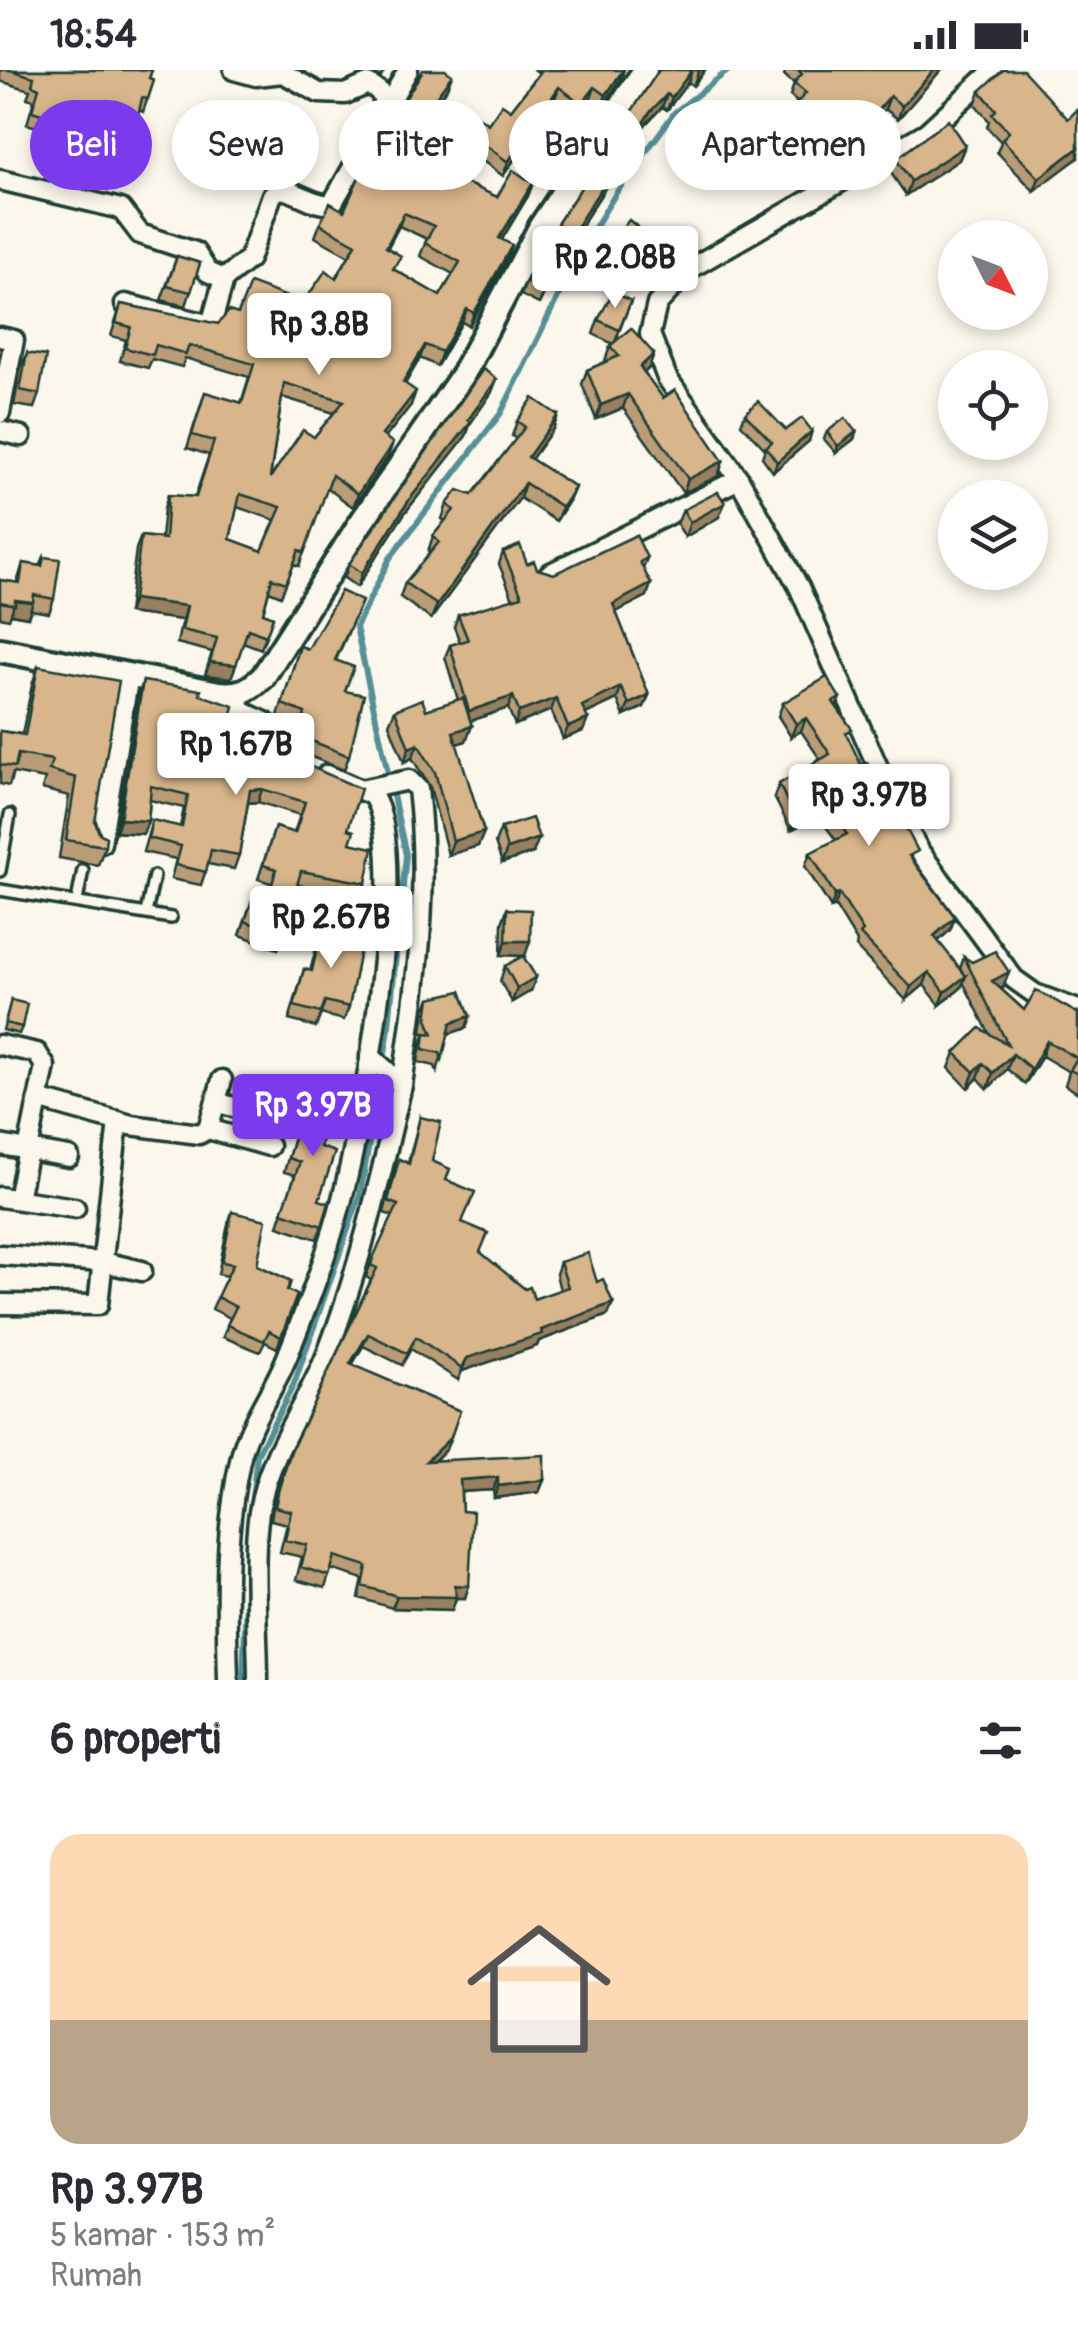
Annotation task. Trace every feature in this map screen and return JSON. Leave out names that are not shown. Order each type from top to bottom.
[{"type":"street","points":[[234,70],[256,76],[283,73],[319,93],[345,94],[368,84],[384,100]]},
{"type":"street","points":[[389,100],[408,70]]},
{"type":"street","points":[[0,650],[238,695],[263,677],[360,524],[462,376],[541,226],[645,70]]},
{"type":"street","points":[[994,70],[927,132],[717,251],[672,283],[650,317],[654,354],[739,479],[799,587],[898,812],[920,852],[1014,979],[1035,994],[1078,1010]]},
{"type":"street","points":[[0,180],[121,210],[140,234],[195,252],[208,272],[224,279]]},
{"type":"street","points":[[125,304],[211,325],[224,279],[249,259],[272,195],[279,189],[324,206],[332,204],[340,190]]},
{"type":"street","points":[[0,337],[14,340],[0,414]]},
{"type":"street","points":[[0,432],[21,436]]},
{"type":"street","points":[[549,574],[739,479]]},
{"type":"street","points":[[101,843],[129,675]]},
{"type":"street","points":[[228,1680],[230,1524],[240,1456],[286,1358],[345,1206],[372,1058],[386,858],[378,804],[364,789],[279,758],[272,751],[266,722],[241,710],[238,695]]},
{"type":"street","points":[[258,1680],[261,1500],[282,1438],[327,1353],[400,1083],[416,993],[426,876],[418,788],[409,780],[364,789]]},
{"type":"street","points":[[0,1044],[43,1058],[27,1150],[9,1198],[75,1208]]},
{"type":"street","points":[[372,1058],[400,1083]]},
{"type":"street","points":[[38,1099],[118,1121],[200,1134],[208,1129],[222,1080]]},
{"type":"street","points":[[216,1102],[289,1122]]},
{"type":"street","points":[[0,1304],[96,1308],[118,1121]]},
{"type":"street","points":[[208,1129],[269,1146]]},
{"type":"street","points":[[0,1145],[69,1157]]},
{"type":"street","points":[[345,1206],[360,1235]]},
{"type":"street","points":[[0,1254],[103,1262],[142,1271]]},
{"type":"lane","points":[[0,872],[10,815]]},
{"type":"lane","points":[[77,901],[82,870]]},
{"type":"lane","points":[[146,913],[154,876]]},
{"type":"lane","points":[[0,890],[171,918]]},
{"type":"building","points":[[10,70],[152,70],[149,78],[154,80],[148,99],[35,100],[39,88],[32,85],[34,77]]},
{"type":"building","points":[[423,70],[445,70],[452,75],[433,100],[405,100]]},
{"type":"building","points":[[542,70],[623,70],[606,95],[595,87],[585,100],[577,100],[559,87],[550,100],[519,100]]},
{"type":"building","points":[[659,70],[692,70],[672,97],[667,94],[645,120],[645,100],[639,100]]},
{"type":"building","points":[[798,70],[934,70],[902,106],[901,100],[890,96],[887,100],[799,100],[806,93],[794,83],[802,74]]},
{"type":"building","points":[[1003,70],[1023,70],[1068,119],[1078,109],[1078,148],[1039,178],[1002,139],[1009,132],[992,114],[996,110],[980,91]]},
{"type":"building","points":[[502,104],[509,109],[508,162],[489,148],[489,123]]},
{"type":"building","points":[[948,120],[965,146],[911,181],[901,166],[901,155]]},
{"type":"building","points":[[509,177],[509,190],[529,190],[499,238],[512,245],[474,313],[467,309],[442,352],[425,345],[403,382],[416,391],[382,435],[393,443],[358,494],[332,475],[304,553],[299,550],[286,583],[272,578],[263,613],[273,617],[266,636],[248,629],[236,665],[210,662],[217,638],[182,630],[187,606],[133,599],[141,536],[165,539],[168,495],[196,497],[214,441],[192,435],[205,392],[242,403],[254,364],[189,345],[186,354],[156,345],[153,355],[125,348],[131,327],[116,323],[121,304],[218,324],[229,311],[238,314],[250,283],[303,303],[326,270],[336,278],[356,244],[320,224],[330,203],[344,211],[353,190],[481,190],[497,197]],"holes":[[[404,213],[434,226],[425,243],[460,262],[440,296],[393,269],[401,256],[386,247]],[[284,383],[344,401],[314,437],[303,430],[270,478]],[[240,494],[281,507],[262,551],[230,539]]]},
{"type":"building","points":[[580,190],[600,190],[564,246],[544,291],[526,282]]},
{"type":"building","points":[[629,220],[657,243],[634,271],[606,249]]},
{"type":"building","points":[[177,256],[200,263],[191,292],[167,286]]},
{"type":"building","points":[[613,292],[631,301],[619,330],[598,320]]},
{"type":"building","points":[[631,328],[654,354],[640,367],[663,398],[675,390],[723,461],[688,479],[628,394],[601,405],[587,370],[619,356],[610,346]]},
{"type":"building","points":[[27,353],[46,356],[39,394],[20,390]]},
{"type":"building","points":[[483,369],[497,379],[468,420],[471,422],[409,500],[362,573],[349,564]]},
{"type":"building","points":[[533,398],[558,415],[528,457],[575,487],[562,507],[525,483],[437,605],[405,583],[439,542],[433,536],[454,510],[447,504],[458,490],[472,495],[525,427],[517,421]]},
{"type":"building","points":[[758,401],[786,430],[802,418],[812,431],[777,462],[766,447],[772,442],[745,414]]},
{"type":"building","points":[[845,418],[856,432],[838,446],[827,432]]},
{"type":"building","points":[[718,492],[725,503],[690,522],[683,510]]},
{"type":"building","points":[[636,535],[647,558],[640,562],[651,584],[613,604],[649,695],[629,704],[621,687],[582,706],[588,719],[568,727],[556,698],[519,712],[513,696],[469,711],[450,645],[468,640],[458,615],[522,596],[503,552],[520,545],[527,564],[534,561],[537,569],[554,574]]},
{"type":"building","points":[[44,557],[60,559],[54,599],[34,595],[33,602],[0,602],[0,580],[20,583],[23,563],[42,566]]},
{"type":"building","points":[[341,591],[362,601],[335,660],[354,667],[345,691],[364,695],[349,756],[299,736],[305,713],[282,704],[300,646],[308,649]]},
{"type":"building","points":[[38,666],[119,681],[95,822],[99,833],[106,837],[105,846],[66,840],[76,778],[49,770],[52,760],[18,754],[15,767],[0,765],[0,731],[25,735]]},
{"type":"building","points":[[827,677],[840,698],[833,702],[852,729],[846,733],[861,765],[867,762],[880,779],[918,851],[909,856],[955,917],[934,936],[966,976],[945,992],[929,972],[911,987],[860,934],[863,931],[810,853],[847,834],[823,804],[795,818],[779,784],[830,754],[806,718],[796,724],[783,703]]},
{"type":"building","points":[[143,681],[201,690],[200,695],[234,706],[223,753],[265,762],[271,749],[361,789],[348,829],[354,831],[350,843],[373,848],[366,883],[301,871],[283,936],[245,921],[252,900],[267,904],[276,869],[263,865],[275,827],[295,833],[305,802],[262,789],[250,790],[239,855],[211,850],[206,872],[176,865],[181,846],[148,838],[152,820],[182,827],[188,795],[151,786],[148,821],[120,819]]},
{"type":"building","points":[[463,698],[472,726],[453,732],[484,832],[453,841],[435,772],[418,744],[409,748],[395,710],[422,699],[426,710]]},
{"type":"building","points":[[532,818],[539,838],[507,849],[501,828]]},
{"type":"building","points":[[507,909],[531,910],[530,941],[506,941]]},
{"type":"building","points":[[322,927],[363,936],[349,1007],[325,1001],[321,1013],[294,1006],[304,969],[312,971]]},
{"type":"building","points":[[995,951],[1009,972],[992,981],[1024,1010],[1036,990],[1078,1011],[1078,1074],[1070,1070],[1077,1058],[1047,1041],[1031,1069],[1013,1054],[993,1073],[983,1063],[974,1072],[955,1053],[980,1028],[1008,1045],[964,957],[972,962]]},
{"type":"building","points":[[523,956],[536,977],[517,988],[505,966]]},
{"type":"building","points":[[461,991],[470,1016],[451,1023],[442,1060],[440,1053],[423,1049],[425,1033],[433,1034],[427,1019],[430,998]]},
{"type":"building","points":[[11,1000],[27,1004],[22,1027],[5,1023]]},
{"type":"building","points":[[321,1091],[353,1100],[350,1116],[330,1111],[320,1147],[335,1152],[319,1200],[329,1203],[322,1226],[282,1212],[300,1162],[288,1158],[305,1103],[317,1107]]},
{"type":"building","points":[[420,1117],[441,1122],[432,1161],[450,1169],[446,1180],[475,1192],[462,1222],[488,1233],[480,1252],[525,1289],[530,1287],[534,1299],[568,1287],[560,1262],[588,1253],[597,1282],[603,1279],[613,1303],[541,1330],[542,1334],[467,1358],[462,1368],[416,1337],[407,1353],[368,1334],[350,1364],[460,1411],[451,1437],[426,1461],[544,1455],[544,1480],[498,1486],[498,1477],[460,1480],[462,1511],[473,1512],[469,1586],[455,1585],[456,1597],[397,1596],[363,1586],[367,1566],[335,1556],[329,1576],[301,1567],[307,1545],[285,1540],[291,1511],[275,1507],[291,1451],[377,1268],[371,1265],[373,1258],[398,1205],[388,1201],[399,1159],[409,1164]]},
{"type":"building","points":[[232,1212],[266,1220],[257,1265],[291,1281],[287,1290],[297,1295],[281,1337],[269,1331],[264,1341],[227,1325],[236,1307],[217,1297],[233,1264],[222,1262]]},
{"type":"waterway","points":[[248,1534],[257,1455],[294,1384],[360,1195],[388,1035],[406,855],[356,627],[390,558],[501,413],[580,252],[616,193],[675,112],[729,70]]},
{"type":"waterway","points":[[243,1680],[247,1572]]}]
